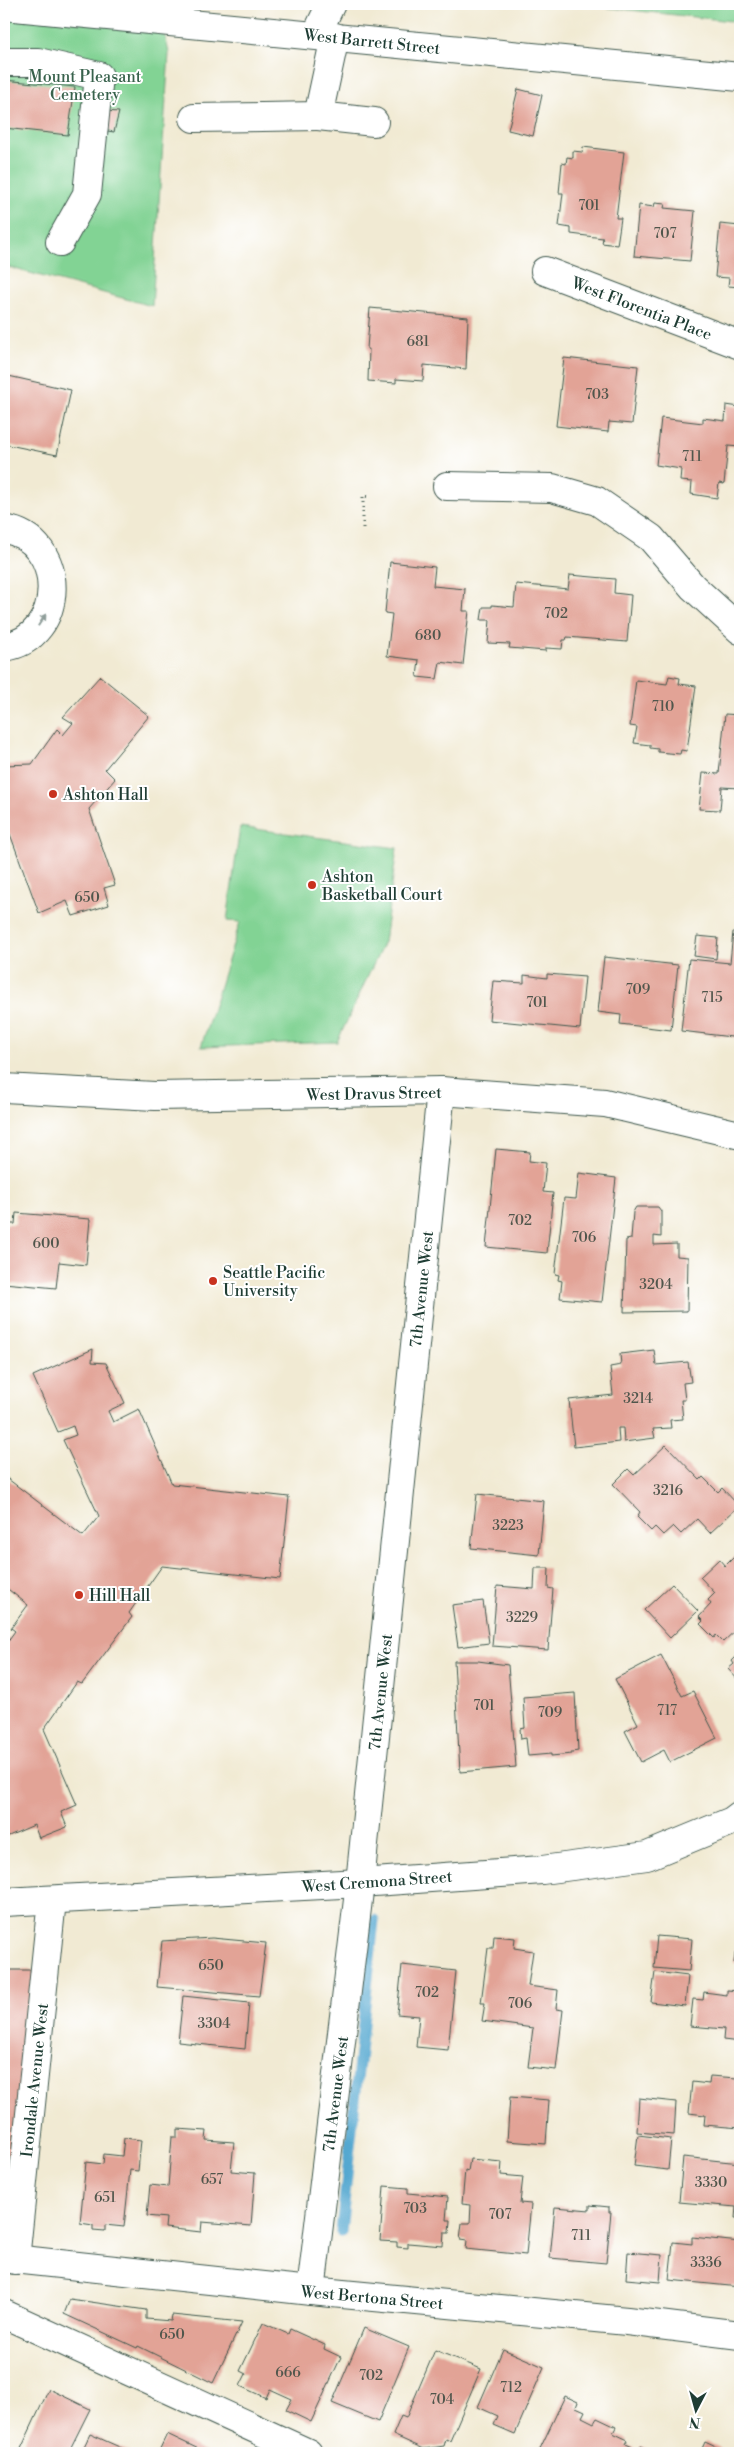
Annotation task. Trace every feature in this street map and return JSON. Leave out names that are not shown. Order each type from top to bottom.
[{"type":"street","points":[[318,116],[331,4]]},
{"type":"street","name":"West Barrett Street","points":[[4,6],[740,77]]},
{"type":"street","points":[[4,62],[38,62],[99,76],[87,194],[60,242]]},
{"type":"street","points":[[194,118],[318,116],[374,122]]},
{"type":"street","name":"West Florentia Place","points":[[545,271],[740,345]]},
{"type":"street","points":[[447,486],[552,488],[597,501],[651,538],[693,587],[740,630]]},
{"type":"street","points":[[4,529],[27,538],[42,553],[50,570],[52,599],[43,621],[25,639],[4,647]]},
{"type":"street","name":"West Dravus Street","points":[[4,1088],[155,1096],[441,1091],[605,1103],[740,1135]]},
{"type":"street","name":"7th Avenue West","points":[[311,2291],[360,1883],[441,1091]]},
{"type":"street","name":"West Cremona Street","points":[[4,1902],[360,1883],[542,1870],[648,1856],[732,1821],[740,1815]]},
{"type":"street","name":"Irondale Avenue West","points":[[10,2259],[52,1900]]},
{"type":"street","name":"West Bertona Street","points":[[10,2259],[311,2291],[627,2321],[740,2336]]},
{"type":"street","points":[[4,2314],[308,2453]]},
{"type":"street","points":[[704,2331],[740,2351]]},
{"type":"path","points":[[364,528],[363,496],[370,497]]},
{"type":"green space","name":"Mount Pleasant Cemetery","points":[[4,4],[158,4],[169,53],[152,306],[4,266]]},
{"type":"green space","points":[[575,4],[740,4],[740,22]]},
{"type":"green space","points":[[240,827],[397,848],[384,942],[337,1042],[201,1047],[240,922],[227,921]]},
{"type":"building","points":[[4,80],[75,87],[68,135],[4,128]]},
{"type":"building","points":[[518,89],[542,95],[533,136],[508,130]]},
{"type":"building","points":[[105,111],[119,112],[114,132],[102,130]]},
{"type":"building","points":[[583,147],[624,152],[616,218],[621,218],[617,245],[602,243],[603,238],[571,234],[571,228],[559,226],[563,193],[559,193],[562,163],[566,164],[567,157],[573,158],[573,151],[582,152]]},
{"type":"building","points":[[655,203],[665,204],[664,208],[695,211],[690,261],[634,256],[639,205],[654,207]]},
{"type":"building","points":[[720,224],[740,226],[740,287],[728,286],[729,278],[715,277]]},
{"type":"building","points":[[370,308],[468,317],[466,369],[424,365],[423,381],[396,379],[396,383],[368,381],[369,349],[367,349]]},
{"type":"building","points":[[564,358],[638,366],[632,424],[609,422],[608,432],[556,426]]},
{"type":"building","points":[[4,375],[71,390],[57,455],[4,444]]},
{"type":"building","points":[[726,405],[740,407],[740,447],[728,446],[724,484],[719,483],[717,498],[691,494],[692,482],[680,481],[681,469],[656,465],[661,418],[703,423],[703,418],[725,421]]},
{"type":"building","points":[[739,526],[740,540],[738,540]]},
{"type":"building","points":[[390,562],[435,567],[433,586],[465,589],[463,611],[469,611],[463,665],[440,662],[437,679],[417,677],[419,660],[387,656],[392,614],[385,613]]},
{"type":"building","points":[[570,575],[615,579],[614,593],[631,595],[627,642],[567,637],[566,640],[563,640],[562,649],[546,648],[546,651],[509,648],[510,644],[488,643],[490,620],[481,620],[483,607],[492,607],[492,605],[514,607],[516,584],[568,589]]},
{"type":"building","name":"Ashton Hall","points":[[100,676],[149,716],[105,769],[115,779],[89,809],[115,885],[104,888],[109,905],[73,916],[67,901],[39,913],[10,834],[4,833],[4,765],[32,764],[57,729],[63,735],[73,723],[63,717]]},
{"type":"building","points":[[669,676],[680,678],[679,684],[696,686],[687,751],[681,750],[680,754],[658,752],[658,749],[650,748],[650,745],[634,743],[637,727],[630,726],[636,680],[667,684]]},
{"type":"building","points":[[725,714],[740,715],[740,788],[722,787],[720,810],[699,809],[703,773],[719,774]]},
{"type":"building","points":[[733,932],[740,933],[740,1038],[681,1031],[689,959],[730,963]]},
{"type":"building","points":[[697,936],[718,938],[716,959],[694,956]]},
{"type":"building","points":[[604,957],[678,965],[671,1030],[620,1024],[621,1015],[598,1012]]},
{"type":"building","points":[[547,974],[585,977],[580,1029],[489,1020],[493,981],[524,983],[524,975],[547,978]]},
{"type":"building","points":[[496,1149],[530,1152],[529,1161],[546,1163],[543,1192],[553,1193],[547,1253],[486,1247]]},
{"type":"building","points":[[579,1173],[616,1178],[602,1302],[560,1298],[562,1281],[558,1280],[559,1275],[555,1274],[564,1198],[576,1199]]},
{"type":"building","points":[[636,1207],[658,1207],[661,1211],[661,1237],[654,1236],[654,1245],[677,1244],[677,1256],[688,1257],[687,1311],[624,1312],[626,1240],[631,1239],[633,1212]]},
{"type":"building","points":[[16,1213],[90,1219],[86,1265],[59,1262],[56,1288],[4,1283],[4,1224],[15,1224]]},
{"type":"building","name":"Hill Hall","points":[[93,1349],[92,1362],[106,1363],[125,1403],[108,1411],[113,1422],[139,1409],[172,1484],[289,1497],[280,1579],[162,1566],[129,1613],[132,1617],[82,1684],[77,1682],[44,1729],[77,1805],[61,1812],[67,1827],[39,1838],[34,1825],[4,1838],[4,1646],[15,1631],[11,1628],[28,1605],[4,1586],[4,1476],[83,1536],[99,1516],[63,1440],[76,1435],[73,1426],[58,1432],[33,1376]]},
{"type":"building","points":[[654,1350],[656,1365],[688,1362],[691,1382],[683,1383],[685,1400],[681,1400],[683,1419],[670,1420],[671,1428],[653,1429],[655,1438],[624,1442],[623,1428],[618,1428],[619,1442],[574,1447],[569,1400],[613,1395],[610,1367],[621,1365],[620,1354]]},
{"type":"building","points":[[666,1445],[700,1480],[703,1477],[718,1492],[722,1488],[739,1506],[710,1533],[697,1519],[681,1534],[673,1526],[663,1535],[655,1527],[651,1531],[637,1517],[640,1512],[613,1484],[628,1469],[634,1475]]},
{"type":"building","points":[[477,1494],[544,1501],[539,1555],[471,1548]]},
{"type":"building","points":[[737,1554],[740,1557],[740,1626],[723,1642],[716,1635],[714,1638],[700,1624],[703,1621],[699,1617],[711,1604],[708,1600],[715,1593],[700,1577],[719,1559],[725,1566]]},
{"type":"building","points":[[535,1568],[549,1568],[548,1588],[553,1589],[548,1650],[492,1646],[497,1586],[534,1589]]},
{"type":"building","points":[[672,1584],[698,1611],[670,1638],[644,1610]]},
{"type":"building","points":[[483,1601],[489,1643],[458,1647],[452,1605]]},
{"type":"building","points":[[740,1653],[740,1682],[728,1669],[734,1664],[732,1661]]},
{"type":"building","points":[[661,1655],[682,1696],[693,1691],[717,1738],[670,1762],[664,1750],[641,1762],[625,1731],[638,1724],[615,1679]]},
{"type":"building","points":[[454,1661],[478,1661],[508,1665],[516,1767],[460,1772]]},
{"type":"building","points":[[575,1693],[578,1751],[572,1752],[572,1754],[528,1756],[526,1738],[521,1739],[520,1729],[525,1728],[523,1697]]},
{"type":"building","points":[[494,1936],[515,1938],[514,1948],[533,1951],[528,1986],[558,1990],[556,2009],[563,2010],[556,2070],[528,2067],[533,2028],[482,2021],[485,2003],[481,2003],[488,1948],[493,1948]]},
{"type":"building","points":[[657,1936],[692,1939],[689,1971],[654,1968]]},
{"type":"building","points":[[212,1938],[266,1943],[259,1996],[157,1987],[162,1941]]},
{"type":"building","points":[[735,1953],[740,1954],[740,1963],[734,1963]]},
{"type":"building","points":[[402,1965],[456,1971],[448,2050],[416,2047],[419,2016],[397,2014]]},
{"type":"building","points":[[4,1970],[36,1970],[8,2211],[4,2210]]},
{"type":"building","points":[[655,1972],[688,1976],[685,2006],[651,2002]]},
{"type":"building","points":[[727,1990],[740,1991],[740,2042],[723,2040],[724,2029],[690,2026],[693,1999],[703,2000],[704,1992],[727,1995]]},
{"type":"building","points":[[183,1996],[249,2003],[245,2049],[178,2042]]},
{"type":"building","points":[[738,2069],[740,2069],[740,2128],[704,2125],[705,2115],[689,2113],[692,2082],[709,2084],[710,2076],[737,2078]]},
{"type":"building","points":[[510,2097],[549,2100],[546,2144],[507,2141]]},
{"type":"building","points":[[639,2098],[676,2102],[674,2135],[637,2132]]},
{"type":"building","points":[[177,2129],[207,2131],[206,2140],[234,2142],[231,2171],[255,2173],[251,2226],[202,2222],[201,2232],[165,2228],[166,2218],[147,2216],[150,2185],[168,2187],[172,2137],[177,2137]]},
{"type":"building","points":[[638,2135],[671,2139],[668,2170],[634,2166]]},
{"type":"building","points":[[124,2138],[141,2140],[138,2171],[130,2170],[124,2227],[105,2225],[105,2231],[93,2230],[93,2225],[80,2223],[86,2162],[103,2164],[104,2154],[122,2156]]},
{"type":"building","points":[[683,2157],[740,2163],[740,2218],[735,2218],[736,2207],[679,2202]]},
{"type":"building","points":[[470,2159],[502,2162],[501,2175],[523,2177],[520,2203],[531,2204],[526,2255],[466,2249],[467,2240],[460,2239],[462,2223],[470,2223],[471,2205],[462,2204],[465,2170],[468,2171]]},
{"type":"building","points":[[384,2186],[408,2188],[408,2193],[448,2197],[446,2220],[450,2220],[449,2233],[444,2233],[443,2246],[408,2243],[408,2248],[397,2247],[397,2242],[380,2241]]},
{"type":"building","points":[[590,2205],[609,2207],[609,2212],[611,2212],[606,2263],[550,2258],[555,2207],[590,2210]]},
{"type":"building","points":[[692,2237],[740,2242],[740,2287],[669,2280],[673,2242],[692,2244]]},
{"type":"building","points":[[628,2252],[662,2255],[660,2282],[626,2279]]},
{"type":"building","points":[[70,2299],[146,2310],[146,2319],[171,2321],[172,2315],[242,2322],[213,2383],[138,2346],[137,2348],[64,2314]]},
{"type":"building","points":[[263,2323],[288,2334],[290,2329],[325,2345],[324,2349],[341,2357],[311,2422],[286,2410],[292,2399],[270,2389],[266,2398],[240,2386],[246,2374],[240,2371]]},
{"type":"building","points":[[364,2328],[409,2347],[378,2422],[332,2403]]},
{"type":"building","points":[[503,2349],[544,2367],[515,2434],[494,2425],[498,2416],[478,2407]]},
{"type":"building","points":[[435,2350],[481,2369],[450,2441],[446,2439],[444,2446],[424,2449],[393,2435],[401,2416],[406,2418]]},
{"type":"building","points":[[49,2389],[90,2409],[68,2453],[19,2453]]},
{"type":"building","points":[[565,2396],[578,2402],[576,2407],[585,2411],[582,2417],[594,2423],[597,2418],[616,2427],[613,2433],[628,2440],[626,2444],[639,2450],[641,2446],[657,2453],[538,2453]]},
{"type":"building","points":[[90,2434],[133,2453],[81,2453]]},
{"type":"building","points":[[167,2434],[207,2453],[158,2453]]},
{"type":"building","points":[[705,2442],[729,2453],[700,2453]]},
{"type":"building","points":[[4,2445],[11,2449],[9,2453],[4,2453]]},
{"type":"waterway","points":[[341,2232],[374,1920]]},
{"type":"place","name":"Ashton Hall","points":[[53,794]]},
{"type":"place","name":"Ashton Basketball Court","points":[[312,885]]},
{"type":"place","name":"Seattle Pacific University","points":[[213,1281]]},
{"type":"place","name":"Hill Hall","points":[[79,1595]]}]
